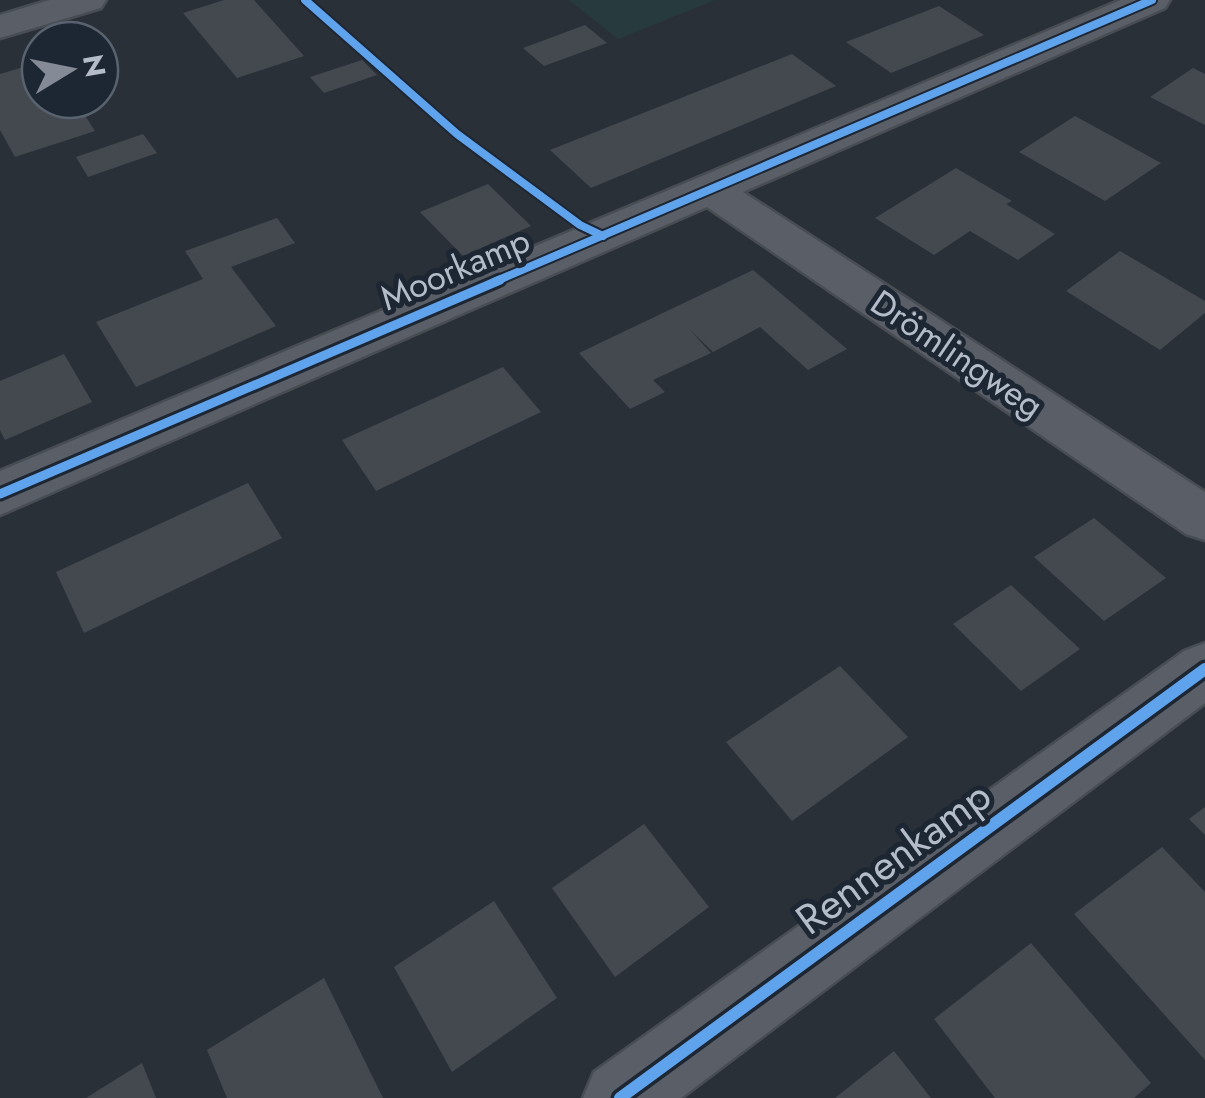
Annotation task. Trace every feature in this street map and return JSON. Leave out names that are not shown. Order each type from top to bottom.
[{"type":"street","points":[[0,27],[88,0]]},
{"type":"street","name":"Moorkamp","points":[[0,494],[1152,0]]},
{"type":"street","name":"Drömlingweg","points":[[709,189],[1205,519]]},
{"type":"street","name":"Rennenkamp","points":[[620,1098],[1205,669]]},
{"type":"green space","points":[[569,0],[715,0],[618,39]]},
{"type":"building","points":[[224,0],[254,0],[304,56],[237,78],[183,13]]},
{"type":"building","points":[[939,6],[984,35],[891,73],[846,42]]},
{"type":"building","points":[[585,25],[607,43],[544,66],[523,48]]},
{"type":"building","points":[[792,54],[836,86],[591,188],[550,150]]},
{"type":"building","points":[[362,60],[377,75],[324,93],[310,77]]},
{"type":"building","points":[[20,68],[20,120],[88,120],[95,131],[15,157],[0,130],[0,74]]},
{"type":"building","points":[[1193,68],[1205,74],[1205,125],[1150,97]]},
{"type":"building","points":[[1075,116],[1161,163],[1105,201],[1019,152]]},
{"type":"building","points":[[143,134],[157,153],[88,177],[76,157]]},
{"type":"building","points":[[956,168],[1012,201],[1006,204],[1055,234],[1018,260],[970,231],[934,255],[875,218]]},
{"type":"building","points":[[488,184],[531,226],[463,256],[420,212]]},
{"type":"building","points":[[277,218],[295,243],[231,267],[276,326],[136,387],[96,322],[203,279],[185,251]]},
{"type":"building","points":[[1120,251],[1205,301],[1205,313],[1160,350],[1066,291]]},
{"type":"building","points":[[753,270],[847,349],[808,370],[760,327],[713,352],[690,330],[711,353],[653,380],[665,392],[630,409],[579,353]]},
{"type":"building","points":[[64,354],[92,402],[5,440],[0,430],[0,381]]},
{"type":"building","points":[[503,367],[541,412],[376,491],[342,440]]},
{"type":"building","points":[[248,483],[282,538],[84,633],[56,572]]},
{"type":"building","points":[[1094,518],[1166,578],[1104,621],[1034,557]]},
{"type":"building","points":[[1011,585],[1080,649],[1021,691],[953,624]]},
{"type":"building","points":[[840,666],[908,737],[792,821],[726,742]]},
{"type":"building","points":[[1205,807],[1205,835],[1189,819]]},
{"type":"building","points":[[644,824],[709,907],[615,977],[552,888]]},
{"type":"building","points":[[1162,847],[1205,892],[1205,1060],[1074,914]]},
{"type":"building","points":[[494,901],[557,998],[452,1072],[394,967]]},
{"type":"building","points":[[1031,943],[1151,1083],[1134,1098],[995,1098],[934,1019]]},
{"type":"building","points":[[324,978],[383,1098],[227,1098],[207,1050]]},
{"type":"building","points":[[894,1051],[931,1098],[835,1098]]},
{"type":"building","points":[[142,1063],[156,1098],[86,1098]]},
{"type":"cycle path","points":[[305,0],[457,134],[580,225],[603,236]]},
{"type":"cycle path","points":[[0,494],[1152,0]]},
{"type":"cycle path","points":[[620,1098],[1205,669]]}]
